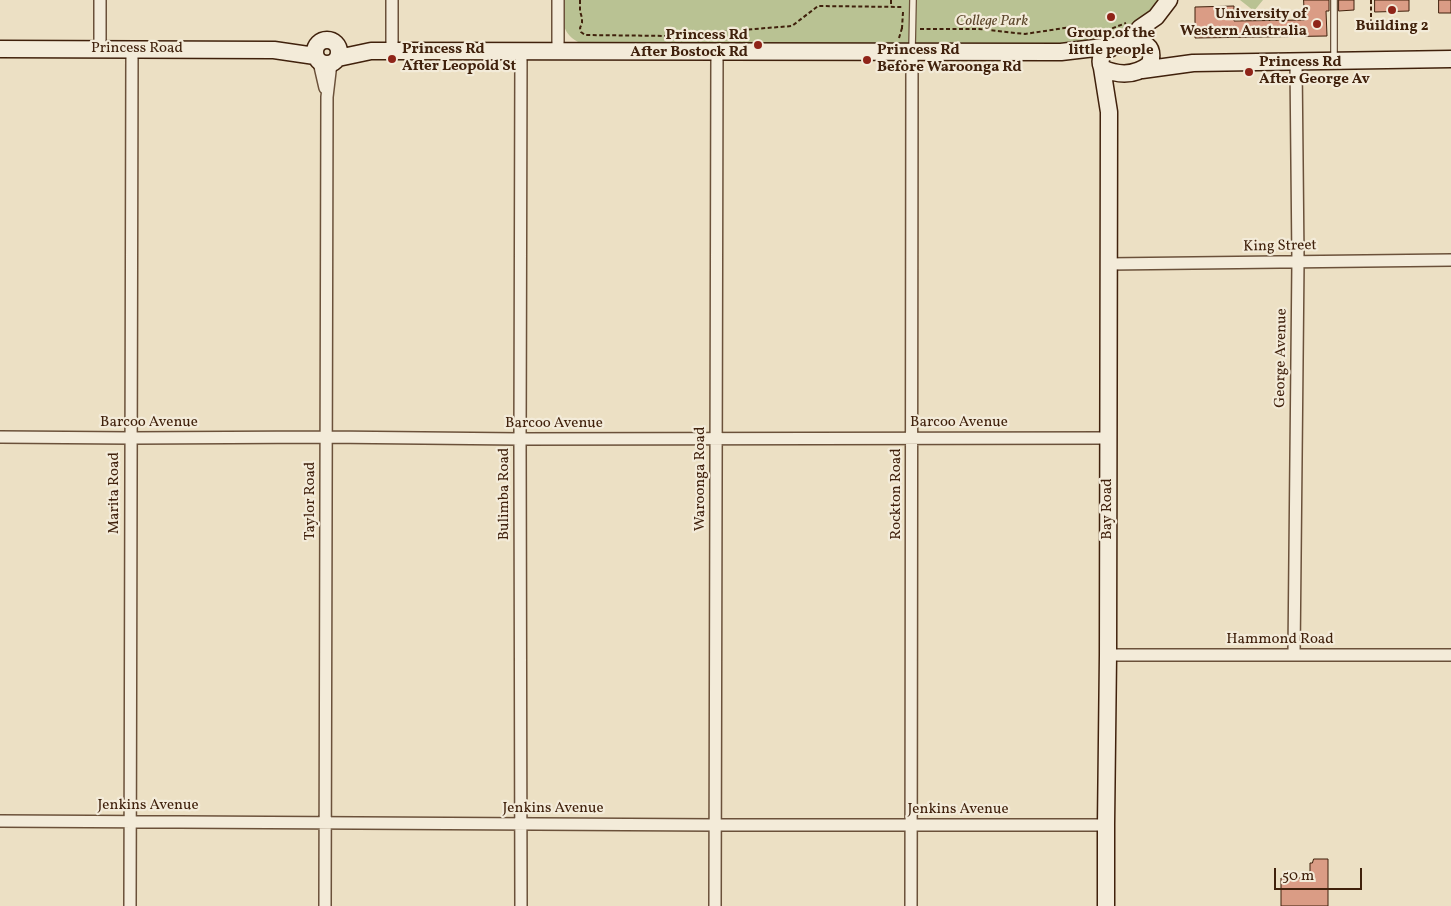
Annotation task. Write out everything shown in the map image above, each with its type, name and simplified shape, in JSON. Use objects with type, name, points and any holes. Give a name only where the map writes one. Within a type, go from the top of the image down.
[{"type":"street","points":[[100,0],[100,49]]},
{"type":"street","points":[[392,0],[392,51]]},
{"type":"street","points":[[558,0],[558,52]]},
{"type":"street","points":[[1147,58],[1150,33],[1156,17],[1169,0]]},
{"type":"street","points":[[1129,42],[1140,28],[1156,17]]},
{"type":"street","points":[[1129,42],[1141,42],[1147,58]]},
{"type":"street","name":"Princess Road","points":[[0,49],[274,50],[327,55],[392,51],[1062,52],[1129,42]]},
{"type":"street","points":[[1101,66],[1103,54],[1112,46]]},
{"type":"street","name":"Marita Road","points":[[130,906],[132,50]]},
{"type":"street","name":"Waroonga Road","points":[[715,906],[717,51]]},
{"type":"street","name":"Bulimba Road","points":[[521,52],[521,906]]},
{"type":"street","name":"Rockton Road","points":[[911,906],[912,52]]},
{"type":"street","name":"Princess Road","points":[[1062,52],[1112,72],[1122,74]]},
{"type":"street","name":"Taylor Road","points":[[325,906],[327,55]]},
{"type":"street","points":[[1122,74],[1147,58],[1193,64],[1451,59]]},
{"type":"street","name":"George Avenue","points":[[1294,655],[1298,262],[1296,62]]},
{"type":"street","name":"Bay Road","points":[[1101,66],[1109,112],[1106,906]]},
{"type":"street","name":"Bay Road","points":[[1109,112],[1122,74]]},
{"type":"street","name":"King Street","points":[[1108,264],[1451,260]]},
{"type":"street","name":"Barcoo Avenue","points":[[0,436],[520,439],[1108,438]]},
{"type":"street","name":"Hammond Road","points":[[1108,655],[1451,655]]},
{"type":"street","name":"Jenkins Avenue","points":[[0,821],[1106,826]]},
{"type":"lane","points":[[912,52],[913,0]]},
{"type":"lane","points":[[1334,0],[1334,61]]},
{"type":"path","points":[[580,0],[582,23],[580,28],[581,32],[585,35],[671,36],[677,34],[788,27],[818,6],[903,6],[902,28],[897,44]]},
{"type":"path","points":[[891,0],[891,6]]},
{"type":"path","points":[[1371,0],[1371,24]]},
{"type":"path","points":[[902,28],[937,30],[980,29],[1025,34],[1071,28],[1080,29],[1092,35],[1130,21]]},
{"type":"green space","name":"College Park","points":[[563,0],[1158,0],[1124,38],[1055,45],[582,44],[566,31],[563,21]]},
{"type":"green space","points":[[1240,0],[1263,0],[1254,11]]},
{"type":"building","points":[[1304,0],[1329,0],[1329,11],[1326,11],[1327,36],[1195,38],[1195,7],[1234,6],[1234,21],[1304,20]]},
{"type":"building","points":[[1339,0],[1354,0],[1354,10],[1339,11]]},
{"type":"building","points":[[1375,0],[1409,0],[1409,11],[1375,12]]},
{"type":"building","points":[[1439,0],[1451,0],[1451,13],[1439,13]]},
{"type":"building","points":[[1314,859],[1328,859],[1328,906],[1281,906],[1281,878],[1310,878],[1310,863]]},
{"type":"place","name":"Building 2","points":[[1392,10]]},
{"type":"place","name":"Group of the little people","points":[[1111,17]]},
{"type":"place","name":"University of Western Australia","points":[[1317,24]]},
{"type":"place","name":"Princess Rd After Bostock Rd","points":[[758,45]]},
{"type":"place","name":"Princess Rd After Leopold St","points":[[392,59]]},
{"type":"place","name":"Princess Rd Before Waroonga Rd","points":[[867,60]]},
{"type":"place","name":"Princess Rd After George Av","points":[[1249,72]]}]
